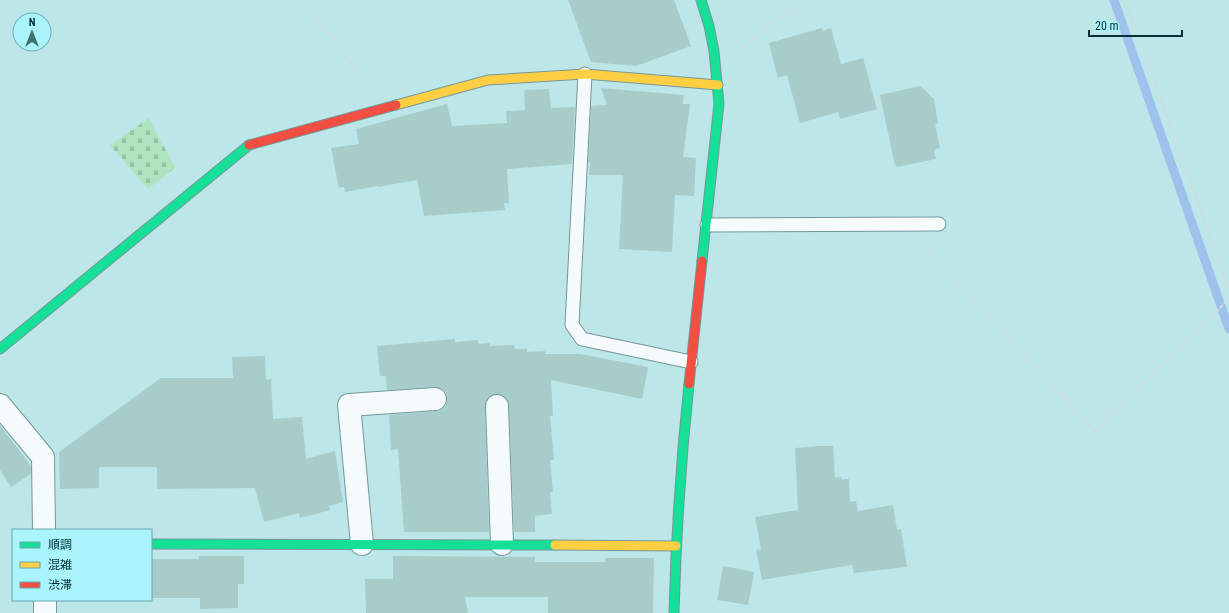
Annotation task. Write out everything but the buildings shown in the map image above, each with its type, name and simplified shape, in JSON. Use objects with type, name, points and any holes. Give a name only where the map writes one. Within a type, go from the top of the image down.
[{"type":"street","points":[[674,613],[676,546],[682,454],[719,104],[717,65],[713,40],[701,0]]},
{"type":"street","points":[[0,349],[248,145],[488,80],[585,74],[718,85]]},
{"type":"street","points":[[362,544],[349,405],[435,399]]},
{"type":"street","points":[[0,405],[43,457],[44,529]]},
{"type":"street","points":[[497,406],[502,544]]},
{"type":"street","points":[[152,544],[502,544],[676,546]]},
{"type":"street","points":[[45,601],[45,613]]},
{"type":"lane","points":[[585,74],[572,326],[582,339],[691,362]]},
{"type":"lane","points":[[706,225],[939,224]]},
{"type":"path","points":[[301,0],[387,107]]},
{"type":"path","points":[[717,65],[805,0]]},
{"type":"path","points":[[1125,0],[1229,288]]},
{"type":"path","points":[[904,224],[1094,431],[1229,299]]},
{"type":"green space","points":[[149,118],[175,168],[148,189],[110,145]]},
{"type":"waterway","points":[[1114,0],[1229,329]]},
{"type":"traffic: fast","points":[[701,0],[709,26],[714,51],[719,104],[702,261]]},
{"type":"traffic: fast","points":[[0,349],[249,145]]},
{"type":"traffic: fast","points":[[674,613],[679,498],[689,384]]},
{"type":"traffic: fast","points":[[152,544],[555,545]]},
{"type":"traffic: slow","points":[[396,105],[488,80],[585,74],[718,85]]},
{"type":"traffic: slow","points":[[555,545],[676,546]]},
{"type":"traffic: jam","points":[[249,145],[396,105]]},
{"type":"traffic: jam","points":[[689,384],[702,261]]}]
